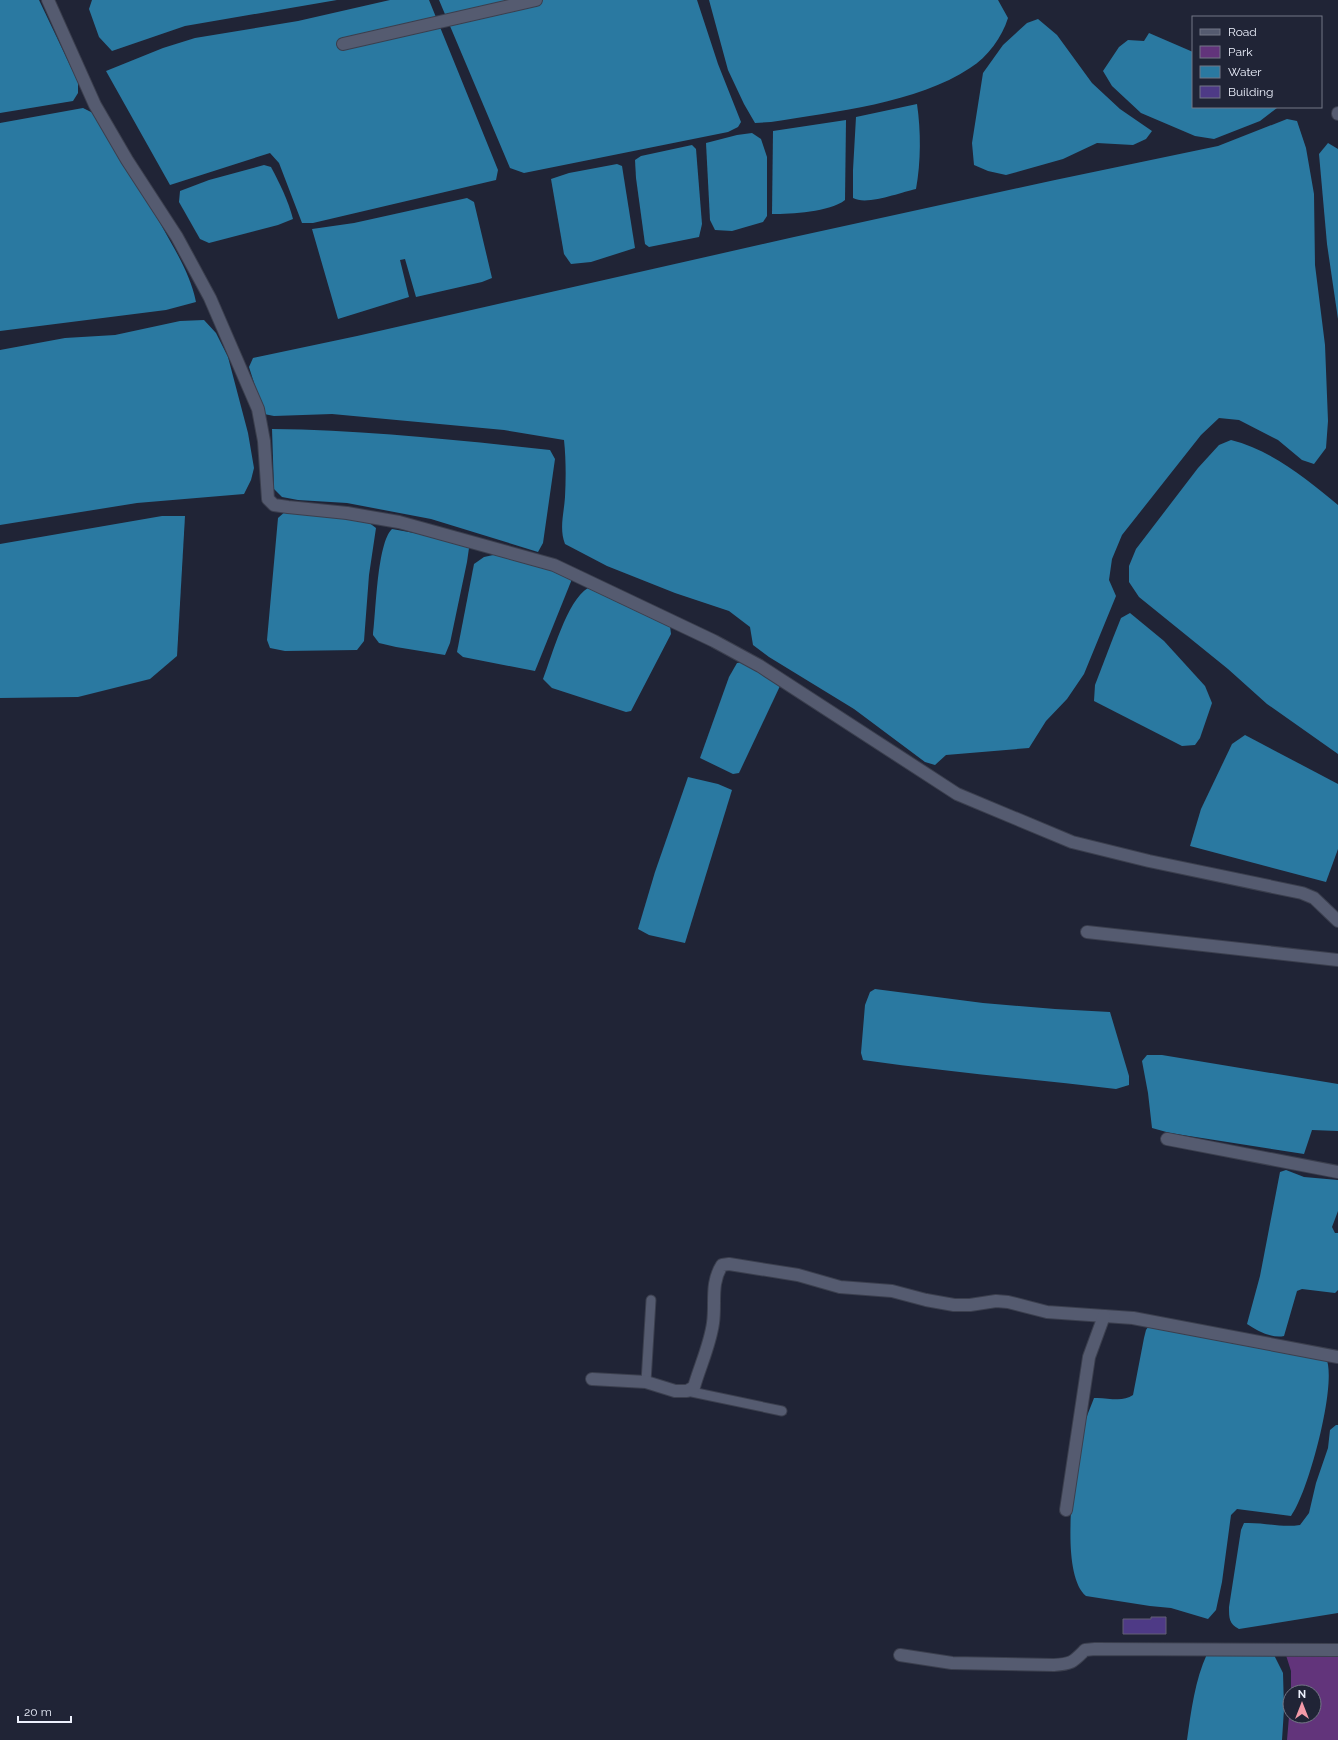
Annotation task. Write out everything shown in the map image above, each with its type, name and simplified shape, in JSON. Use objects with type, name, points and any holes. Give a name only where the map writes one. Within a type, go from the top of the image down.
[{"type":"street","points":[[48,0],[95,105],[127,160],[177,237],[210,298],[258,409],[264,441],[268,499],[274,504],[288,507],[347,513],[399,522],[554,565],[714,641],[760,666],[957,794],[1072,842],[1170,865],[1302,893],[1314,898],[1338,921]]},
{"type":"street","points":[[343,44],[536,0]]},
{"type":"street","points":[[1087,932],[1338,960]]},
{"type":"street","points":[[1167,1139],[1338,1172]]},
{"type":"street","points":[[592,1379],[646,1382],[675,1391],[686,1392],[694,1387],[710,1339],[713,1322],[714,1285],[717,1272],[722,1265],[729,1264],[798,1275],[840,1287],[892,1291],[926,1300],[954,1304],[996,1301],[1008,1302],[1047,1312],[1133,1318],[1338,1357]]},
{"type":"street","points":[[1066,1510],[1089,1357],[1104,1316]]},
{"type":"street","points":[[900,1655],[952,1663],[1054,1665],[1067,1664],[1075,1661],[1085,1650],[1095,1649],[1338,1650]]},
{"type":"lane","points":[[646,1382],[651,1300]]},
{"type":"lane","points":[[686,1392],[782,1411]]},
{"type":"green space","points":[[1338,1647],[1338,1740],[1287,1740],[1288,1724],[1322,1724],[1322,1684],[1291,1684],[1291,1671],[1284,1649]]},
{"type":"water","points":[[0,0],[39,0],[78,82],[78,93],[73,101],[0,113]]},
{"type":"water","points":[[92,0],[337,0],[185,26],[112,51],[99,37],[89,9]]},
{"type":"water","points":[[390,0],[429,0],[498,170],[496,180],[313,223],[302,223],[279,163],[270,153],[170,185],[106,71],[163,48],[195,38],[298,21]]},
{"type":"water","points":[[439,0],[697,0],[718,64],[741,122],[738,127],[728,132],[524,173],[510,168]]},
{"type":"water","points":[[709,0],[998,0],[1008,18],[994,46],[983,58],[970,68],[949,80],[926,90],[901,98],[848,110],[771,122],[755,123],[728,70]]},
{"type":"water","points":[[1038,19],[1057,35],[1092,83],[1120,109],[1152,131],[1146,139],[1133,145],[1097,143],[1063,159],[1006,175],[988,171],[974,165],[972,143],[983,73],[1003,45],[1027,23]]},
{"type":"water","points":[[1149,33],[1192,52],[1192,108],[1277,108],[1260,121],[1214,139],[1195,136],[1141,113],[1112,86],[1103,71],[1119,47],[1128,40],[1144,41]]},
{"type":"water","points":[[917,104],[920,146],[916,189],[884,198],[859,200],[853,198],[856,117]]},
{"type":"water","points":[[83,108],[93,113],[159,221],[190,280],[196,302],[166,310],[0,331],[0,123]]},
{"type":"water","points":[[1287,119],[1297,121],[1306,148],[1314,194],[1315,265],[1325,345],[1328,421],[1326,448],[1314,464],[1302,460],[1278,440],[1239,420],[1219,418],[1201,435],[1122,535],[1112,559],[1109,580],[1116,596],[1084,674],[1067,699],[1046,721],[1029,748],[946,755],[935,765],[925,762],[854,709],[769,657],[753,645],[750,627],[729,611],[675,593],[607,566],[565,544],[562,533],[566,483],[564,440],[504,430],[332,414],[274,416],[264,414],[249,367],[253,358],[357,336],[794,237],[1218,146]]},
{"type":"water","points":[[846,120],[845,200],[820,210],[799,213],[772,214],[773,131]]},
{"type":"water","points":[[752,133],[761,139],[767,157],[767,216],[763,222],[732,231],[715,230],[710,220],[706,143],[737,135]]},
{"type":"water","points":[[1328,143],[1338,149],[1338,319],[1327,244],[1319,154]]},
{"type":"water","points":[[692,145],[696,149],[702,224],[699,237],[649,247],[645,244],[635,160],[641,156]]},
{"type":"water","points":[[617,164],[622,166],[635,248],[591,262],[571,264],[564,254],[551,179],[569,173]]},
{"type":"water","points":[[264,165],[271,167],[284,192],[293,219],[278,225],[209,243],[200,239],[179,202],[180,191],[209,180]]},
{"type":"water","points":[[467,198],[474,202],[492,278],[482,282],[416,297],[405,259],[400,260],[409,297],[338,319],[312,229],[354,223]]},
{"type":"water","points":[[204,320],[216,333],[228,357],[248,433],[254,468],[251,480],[244,494],[137,503],[0,525],[0,350],[65,338],[115,335],[180,321]]},
{"type":"water","points":[[272,429],[376,433],[550,450],[555,459],[543,543],[538,552],[431,519],[347,503],[298,500],[282,497],[274,489]]},
{"type":"water","points":[[1231,440],[1260,451],[1288,466],[1338,505],[1338,754],[1267,704],[1228,669],[1139,597],[1129,582],[1129,566],[1136,549],[1198,468],[1219,445]]},
{"type":"water","points":[[287,510],[368,522],[376,528],[369,575],[364,641],[357,650],[285,651],[270,648],[267,640],[278,518]]},
{"type":"water","points":[[162,516],[185,516],[177,656],[150,679],[78,697],[0,698],[0,544]]},
{"type":"water","points":[[392,529],[442,538],[469,548],[450,643],[445,655],[379,643],[373,635],[380,563],[383,548]]},
{"type":"water","points":[[498,554],[545,567],[572,579],[535,671],[463,657],[457,652],[474,564],[484,557]]},
{"type":"water","points":[[588,588],[670,626],[671,634],[631,711],[626,712],[552,688],[543,679],[567,616],[580,594]]},
{"type":"water","points":[[1130,613],[1164,641],[1205,686],[1212,703],[1200,738],[1195,745],[1182,746],[1094,701],[1095,685],[1121,618]]},
{"type":"water","points":[[745,662],[780,686],[739,773],[733,774],[700,758],[729,677],[737,663]]},
{"type":"water","points":[[1245,735],[1338,784],[1338,849],[1326,882],[1190,846],[1201,809],[1232,744]]},
{"type":"water","points":[[688,777],[718,784],[732,790],[685,943],[649,935],[638,929],[655,872]]},
{"type":"water","points":[[875,989],[983,1003],[1110,1012],[1129,1076],[1129,1085],[1116,1089],[863,1060],[861,1053],[865,1005],[870,992]]},
{"type":"water","points":[[1147,1055],[1162,1055],[1338,1084],[1338,1131],[1312,1130],[1304,1154],[1170,1133],[1152,1128],[1148,1093],[1142,1061]]},
{"type":"water","points":[[1286,1170],[1304,1177],[1338,1180],[1338,1211],[1332,1227],[1335,1233],[1338,1233],[1338,1290],[1335,1293],[1302,1289],[1297,1291],[1284,1336],[1279,1337],[1264,1333],[1247,1324],[1260,1276],[1280,1172]]},
{"type":"water","points":[[1150,1324],[1326,1358],[1329,1371],[1325,1413],[1313,1463],[1298,1504],[1291,1516],[1237,1509],[1231,1515],[1222,1582],[1216,1610],[1208,1619],[1171,1608],[1086,1596],[1078,1584],[1073,1566],[1071,1545],[1072,1497],[1077,1454],[1086,1418],[1094,1398],[1124,1399],[1133,1395],[1144,1338],[1146,1330]]},
{"type":"water","points":[[1338,1425],[1338,1613],[1239,1629],[1231,1623],[1229,1607],[1241,1530],[1244,1523],[1286,1526],[1300,1525],[1309,1513],[1316,1483],[1328,1448],[1330,1430]]},
{"type":"water","points":[[1207,1654],[1274,1655],[1283,1673],[1282,1740],[1187,1740],[1196,1685]]},
{"type":"building","points":[[1151,1617],[1166,1617],[1166,1634],[1123,1634],[1123,1619],[1151,1619]]}]
